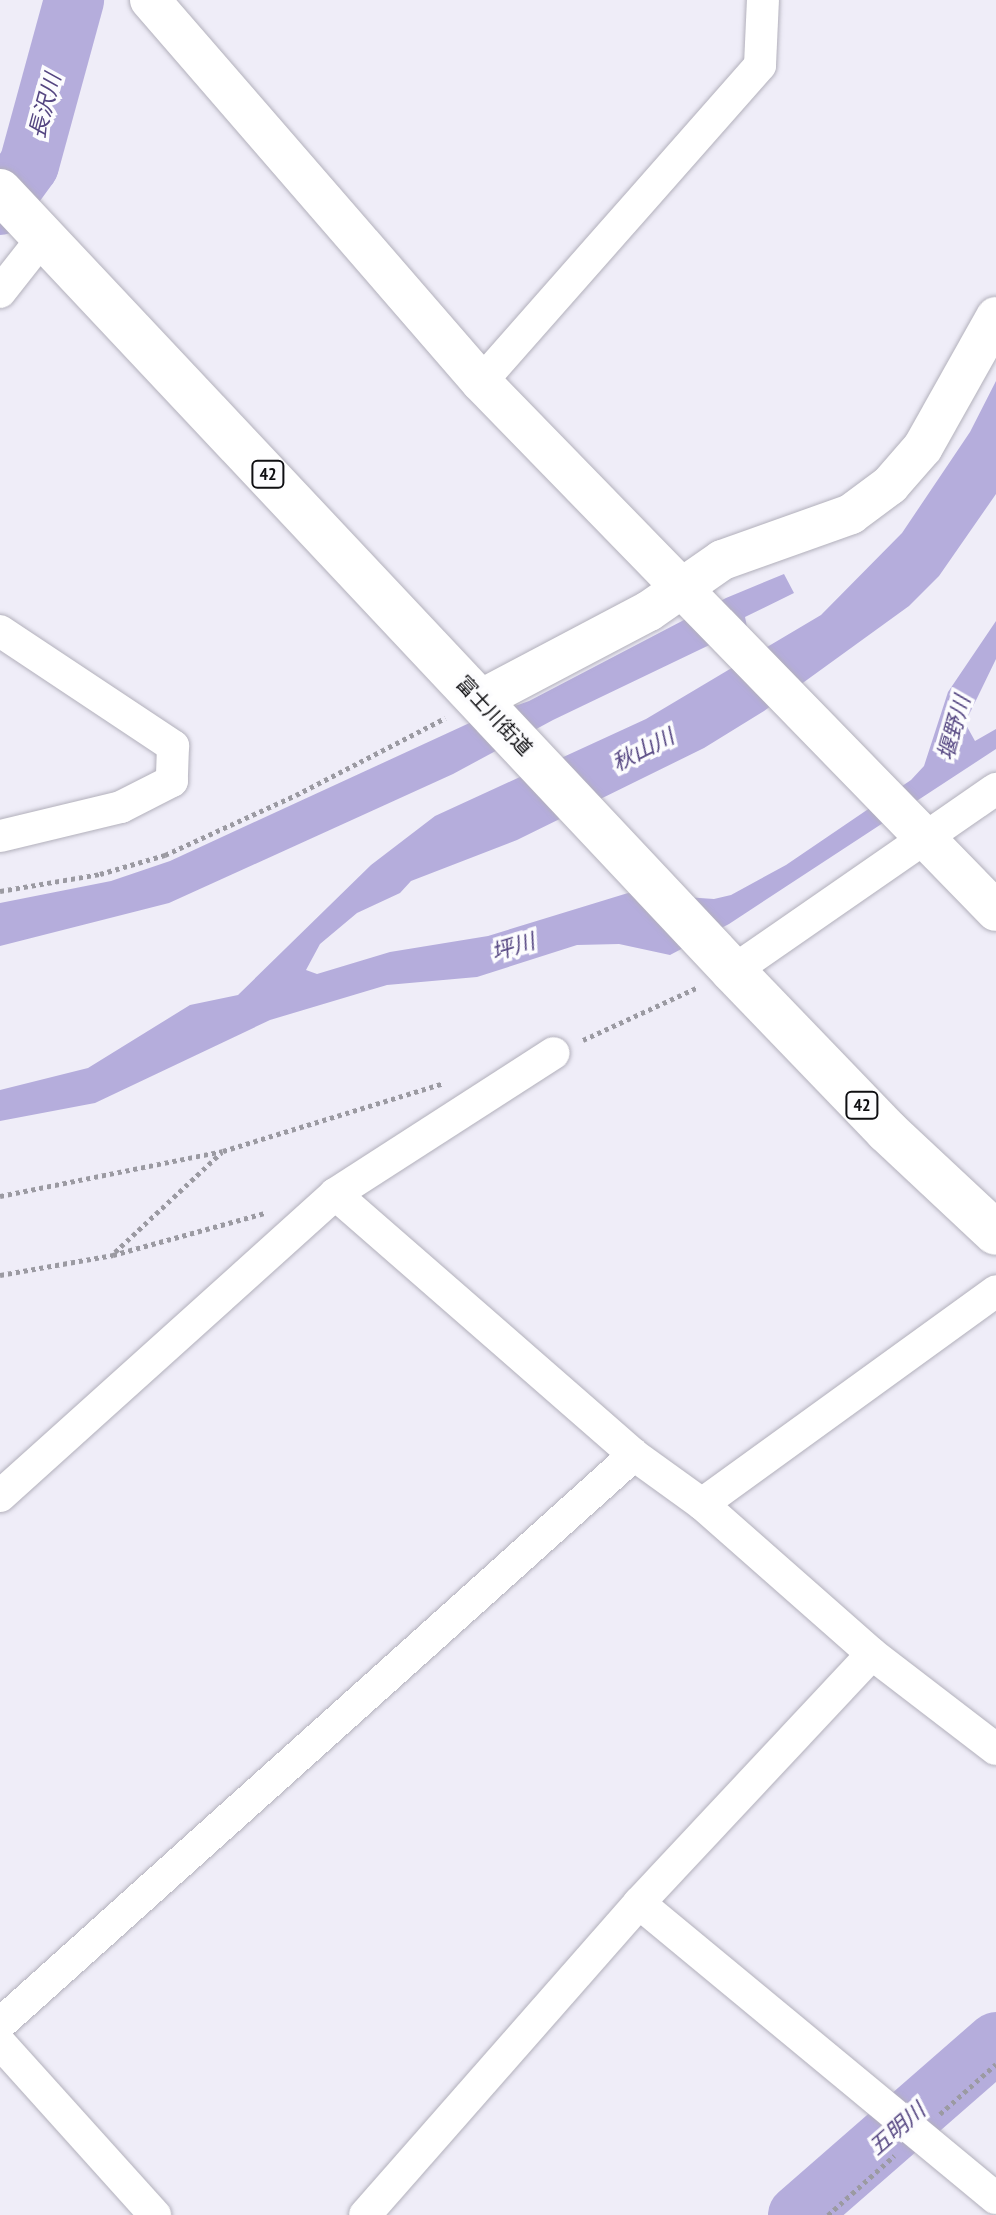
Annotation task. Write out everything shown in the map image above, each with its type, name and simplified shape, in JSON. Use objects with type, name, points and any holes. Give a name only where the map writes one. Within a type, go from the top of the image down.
[{"type":"main road","name":"富士川街道","points":[[0,191],[733,971],[887,1131],[996,1233]]},
{"type":"street","points":[[150,0],[481,382],[996,911]]},
{"type":"street","points":[[481,382],[760,65],[763,0]]},
{"type":"street","points":[[0,292],[43,235]]},
{"type":"street","points":[[485,708],[624,625],[691,598],[722,560],[851,514],[890,485],[923,447],[996,317]]},
{"type":"street","points":[[0,631],[173,746],[172,781],[134,801],[0,836]]},
{"type":"street","points":[[733,971],[996,789]]},
{"type":"street","points":[[0,1496],[335,1194],[554,1053]]},
{"type":"street","points":[[335,1194],[634,1455],[702,1504],[872,1654],[996,1749]]},
{"type":"street","points":[[702,1504],[996,1291]]},
{"type":"street","points":[[0,2024],[634,1455]]},
{"type":"street","points":[[365,2215],[639,1903],[872,1654]]},
{"type":"street","points":[[639,1903],[885,2103],[996,2198]]},
{"type":"street","points":[[0,2043],[155,2215]]},
{"type":"path","points":[[0,891],[100,874],[165,855],[485,708]]},
{"type":"path","points":[[0,1196],[223,1151],[113,1255]]},
{"type":"path","points":[[0,1275],[113,1255],[276,1210]]},
{"type":"water","points":[[996,381],[996,494],[939,576],[909,606],[764,711],[704,748],[517,840],[411,881],[400,893],[357,913],[320,944],[306,970],[317,974],[390,952],[488,936],[628,893],[714,899],[731,895],[786,865],[911,780],[924,766],[948,692],[996,621],[996,659],[965,723],[975,741],[996,729],[996,749],[729,924],[670,955],[619,944],[577,945],[477,977],[387,985],[270,1020],[95,1103],[0,1121],[0,1090],[88,1068],[190,1005],[238,995],[371,865],[435,816],[646,719],[821,615],[902,533],[970,432]]},
{"type":"water","points":[[784,574],[794,593],[745,617],[747,627],[553,720],[453,774],[169,903],[0,946],[0,903],[111,881],[170,861],[476,720],[529,701],[726,598]]},
{"type":"waterway","name":"長沢川","points":[[0,205],[29,165],[74,0]]},
{"type":"waterway","name":"五明川","points":[[798,2215],[996,2042]]},
{"type":"water label","name":"堰野川","points":[[954,728]]},
{"type":"water label","name":"秋山川","points":[[643,750]]},
{"type":"water label","name":"坪川","points":[[513,947]]}]
